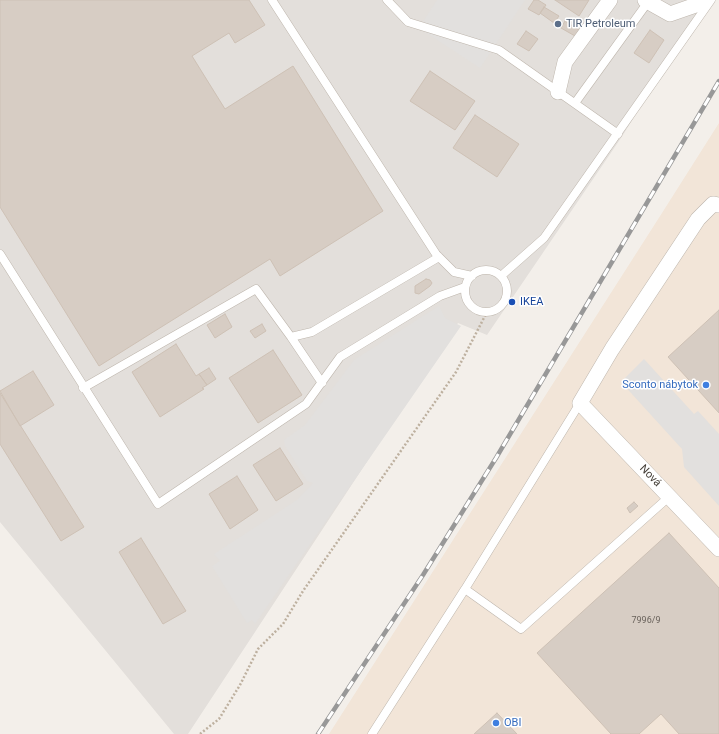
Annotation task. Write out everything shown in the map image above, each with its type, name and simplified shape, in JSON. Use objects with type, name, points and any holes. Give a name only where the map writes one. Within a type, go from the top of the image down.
[{"type":"street","points":[[558,92],[565,62],[610,0]]},
{"type":"street","points":[[647,1],[670,14],[696,5],[703,0]]},
{"type":"street","points":[[580,403],[612,349],[698,219],[714,204],[719,205]]},
{"type":"street","name":"Nová","points":[[580,403],[719,549]]},
{"type":"lane","points":[[272,0],[439,256],[454,272],[472,276]]},
{"type":"lane","points":[[387,0],[408,22],[499,50],[618,134]]},
{"type":"lane","points":[[501,276],[544,238],[711,0]]},
{"type":"lane","points":[[575,103],[647,1]]},
{"type":"lane","points":[[0,254],[83,388],[158,504],[306,404],[340,357],[440,296],[465,287]]},
{"type":"lane","points":[[291,337],[312,332],[439,256]]},
{"type":"lane","points":[[483,270],[496,272],[501,276],[507,288],[507,295],[500,307],[487,312],[474,309],[465,293],[465,287],[472,276],[483,270]]},
{"type":"lane","points":[[83,388],[256,289],[322,383]]},
{"type":"lane","points":[[372,734],[465,589],[580,403]]},
{"type":"lane","points":[[465,589],[521,629],[670,496]]},
{"type":"path","points":[[200,734],[219,719],[240,685],[258,649],[283,624],[303,591],[456,372],[487,312]]},
{"type":"shaded area","points":[[0,0],[708,0],[621,138],[487,335],[458,323],[188,734],[174,734],[0,522]]},
{"type":"shaded area","points":[[437,0],[525,0],[480,68],[419,28]]},
{"type":"shaded area","points":[[719,123],[719,734],[329,734],[662,213]]},
{"type":"shaded area","points":[[439,306],[445,318],[461,326],[255,624],[252,620],[247,623],[212,566],[220,561],[214,554],[297,500],[313,483],[307,481],[285,446],[284,440],[305,425],[354,360]]},
{"type":"shaded area","points":[[644,359],[694,414],[698,411],[719,434],[719,506],[684,467],[682,449],[621,382]]},
{"type":"building","points":[[0,0],[249,0],[265,25],[235,43],[229,33],[192,56],[225,109],[293,66],[383,211],[280,276],[270,259],[99,366],[0,207]]},
{"type":"building","points":[[534,0],[538,0],[546,5],[539,15],[528,9]]},
{"type":"building","points":[[555,0],[589,0],[579,16]]},
{"type":"building","points":[[544,7],[559,16],[554,23],[540,13]]},
{"type":"building","points":[[565,21],[579,30],[575,36],[561,28]]},
{"type":"building","points":[[650,30],[664,40],[649,63],[634,53]]},
{"type":"building","points":[[526,31],[538,39],[529,51],[517,44]]},
{"type":"building","points":[[430,71],[475,101],[455,130],[410,101]]},
{"type":"building","points":[[475,115],[519,144],[497,177],[453,148]]},
{"type":"building","points":[[426,279],[430,280],[432,283],[430,286],[419,294],[415,293],[415,286]]},
{"type":"building","name":"Sconto nábytok","points":[[719,310],[719,413],[668,357]]},
{"type":"building","points":[[225,314],[232,327],[215,338],[207,325]]},
{"type":"building","points":[[262,324],[266,331],[255,338],[250,331]]},
{"type":"building","points":[[176,344],[196,376],[199,374],[207,385],[202,388],[204,389],[160,417],[132,372]]},
{"type":"building","points":[[273,350],[302,395],[258,423],[229,378]]},
{"type":"building","points":[[209,368],[216,379],[207,385],[199,374]]},
{"type":"building","points":[[33,371],[54,405],[20,426],[0,391]]},
{"type":"building","points":[[0,393],[84,527],[61,541],[0,444]]},
{"type":"building","points":[[280,448],[303,484],[276,501],[253,465]]},
{"type":"building","points":[[237,476],[258,510],[230,529],[209,494]]},
{"type":"building","points":[[634,502],[638,506],[630,513],[627,508]]},
{"type":"building","points":[[669,533],[719,588],[719,734],[679,734],[661,714],[639,734],[611,734],[537,653]]},
{"type":"building","points":[[141,538],[186,611],[163,624],[119,552]]},
{"type":"building","name":"OBI","points":[[497,713],[517,734],[474,734]]},
{"type":"railway","points":[[318,734],[423,575],[496,458],[719,81]]},
{"type":"place","name":"TIR Petroleum","points":[[558,24]]},
{"type":"place","name":"IKEA","points":[[512,302]]},
{"type":"place","name":"Sconto nábytok","points":[[706,385]]},
{"type":"place","name":"OBI","points":[[496,723]]}]
